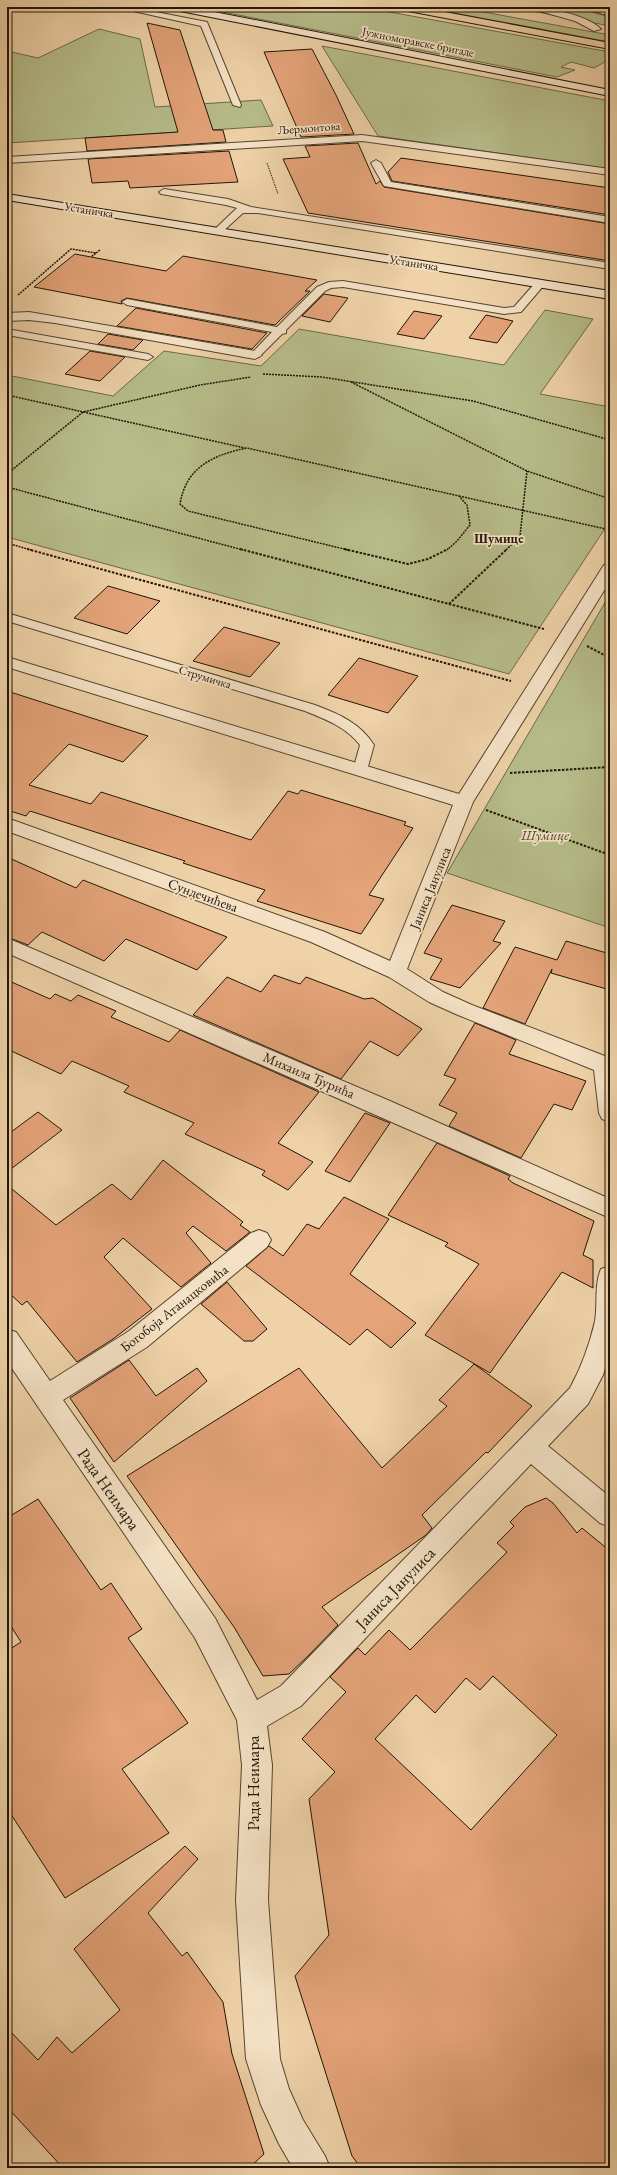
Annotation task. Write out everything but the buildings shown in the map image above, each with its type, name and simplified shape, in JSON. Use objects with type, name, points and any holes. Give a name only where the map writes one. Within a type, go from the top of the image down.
[{"type":"highway","points":[[403,7],[610,46]]},
{"type":"highway","points":[[521,15],[610,32]]},
{"type":"street","name":"Јужноморавске бригаде","points":[[175,7],[610,93]]},
{"type":"street","points":[[586,7],[610,13]]},
{"type":"street","name":"Љермонтова","points":[[7,160],[362,138],[610,172]]},
{"type":"street","name":"Устаничка","points":[[7,197],[610,295]]},
{"type":"street","points":[[7,317],[29,316],[55,319],[255,355]]},
{"type":"street","name":"Јаниса Јанулиса","points":[[396,972],[464,802],[566,635],[610,568]]},
{"type":"street","points":[[7,662],[464,802]]},
{"type":"street","name":"Сундечићева","points":[[7,824],[270,918],[360,955],[396,972]]},
{"type":"street","name":"Михаила Ђурића","points":[[7,945],[375,1104],[610,1209]]},
{"type":"street","points":[[396,972],[436,997],[465,1010],[608,1066],[610,1113]]},
{"type":"street","name":"Богобоја Атанацковића","points":[[46,1397],[138,1339],[259,1240]]},
{"type":"street","name":"Јаниса Јанулиса","points":[[251,1718],[278,1705],[291,1696],[531,1448],[579,1396],[590,1375],[607,1321],[610,1276]]},
{"type":"street","name":"Рада Неимара","points":[[7,1340],[205,1628],[251,1718],[257,1764],[252,1900],[263,2059],[273,2093],[291,2132],[313,2168]]},
{"type":"street","points":[[531,1448],[610,1514]]},
{"type":"lane","points":[[119,7],[204,24],[221,16]]},
{"type":"lane","points":[[529,7],[578,19],[597,29]]},
{"type":"lane","points":[[204,24],[237,105]]},
{"type":"lane","points":[[376,163],[382,178],[387,184],[395,186],[610,220]]},
{"type":"lane","name":"Устаничка","points":[[164,192],[228,202],[248,209],[610,266]]},
{"type":"lane","points":[[218,231],[241,210],[248,209]]},
{"type":"lane","points":[[255,355],[282,331],[321,289],[329,285],[343,284],[504,311],[517,310],[540,284]]},
{"type":"lane","points":[[127,302],[282,331]]},
{"type":"lane","points":[[7,332],[148,357]]},
{"type":"lane","name":"Струмичка","points":[[7,617],[310,708],[340,720],[360,733],[368,745],[360,770]]},
{"type":"path","points":[[260,144],[280,197]]},
{"type":"path","points":[[29,316],[17,295],[72,249],[96,253]]},
{"type":"path","points":[[91,257],[100,250]]},
{"type":"path","points":[[259,375],[271,373],[322,377],[473,401],[610,440]]},
{"type":"path","points":[[7,474],[83,412],[200,385],[252,376]]},
{"type":"path","points":[[348,381],[527,471],[610,499]]},
{"type":"path","points":[[7,395],[610,530]]},
{"type":"path","points":[[247,448],[230,451],[202,464],[184,483],[180,493],[180,504],[188,511],[408,564],[425,560],[442,553],[454,546],[462,536],[470,525],[470,516],[467,505],[459,496]]},
{"type":"path","points":[[449,604],[520,536],[527,471]]},
{"type":"path","points":[[7,487],[566,635]]},
{"type":"path","points":[[7,543],[534,688]]},
{"type":"path","points":[[508,773],[610,767]]},
{"type":"path","points":[[464,802],[610,855]]},
{"type":"green space","points":[[197,7],[362,7],[610,52],[610,59],[594,68],[571,62],[561,67],[575,70],[557,77]]},
{"type":"green space","points":[[422,7],[456,7],[610,35],[610,42]]},
{"type":"green space","points":[[512,7],[535,11],[533,7],[573,7],[610,17],[610,26]]},
{"type":"green space","points":[[99,29],[140,39],[155,107],[261,100],[273,126],[7,143],[7,51],[38,58]]},
{"type":"green space","points":[[322,46],[610,101],[610,169],[378,136]]},
{"type":"green space","points":[[545,310],[593,319],[540,394],[610,407],[610,521],[509,674],[7,537],[7,375],[113,396],[164,351],[261,366],[299,329],[504,365]]},
{"type":"green space","name":"Шумице","points":[[610,594],[610,928],[447,873]]},
{"type":"district","name":"Шумице","points":[[499,538]]}]
